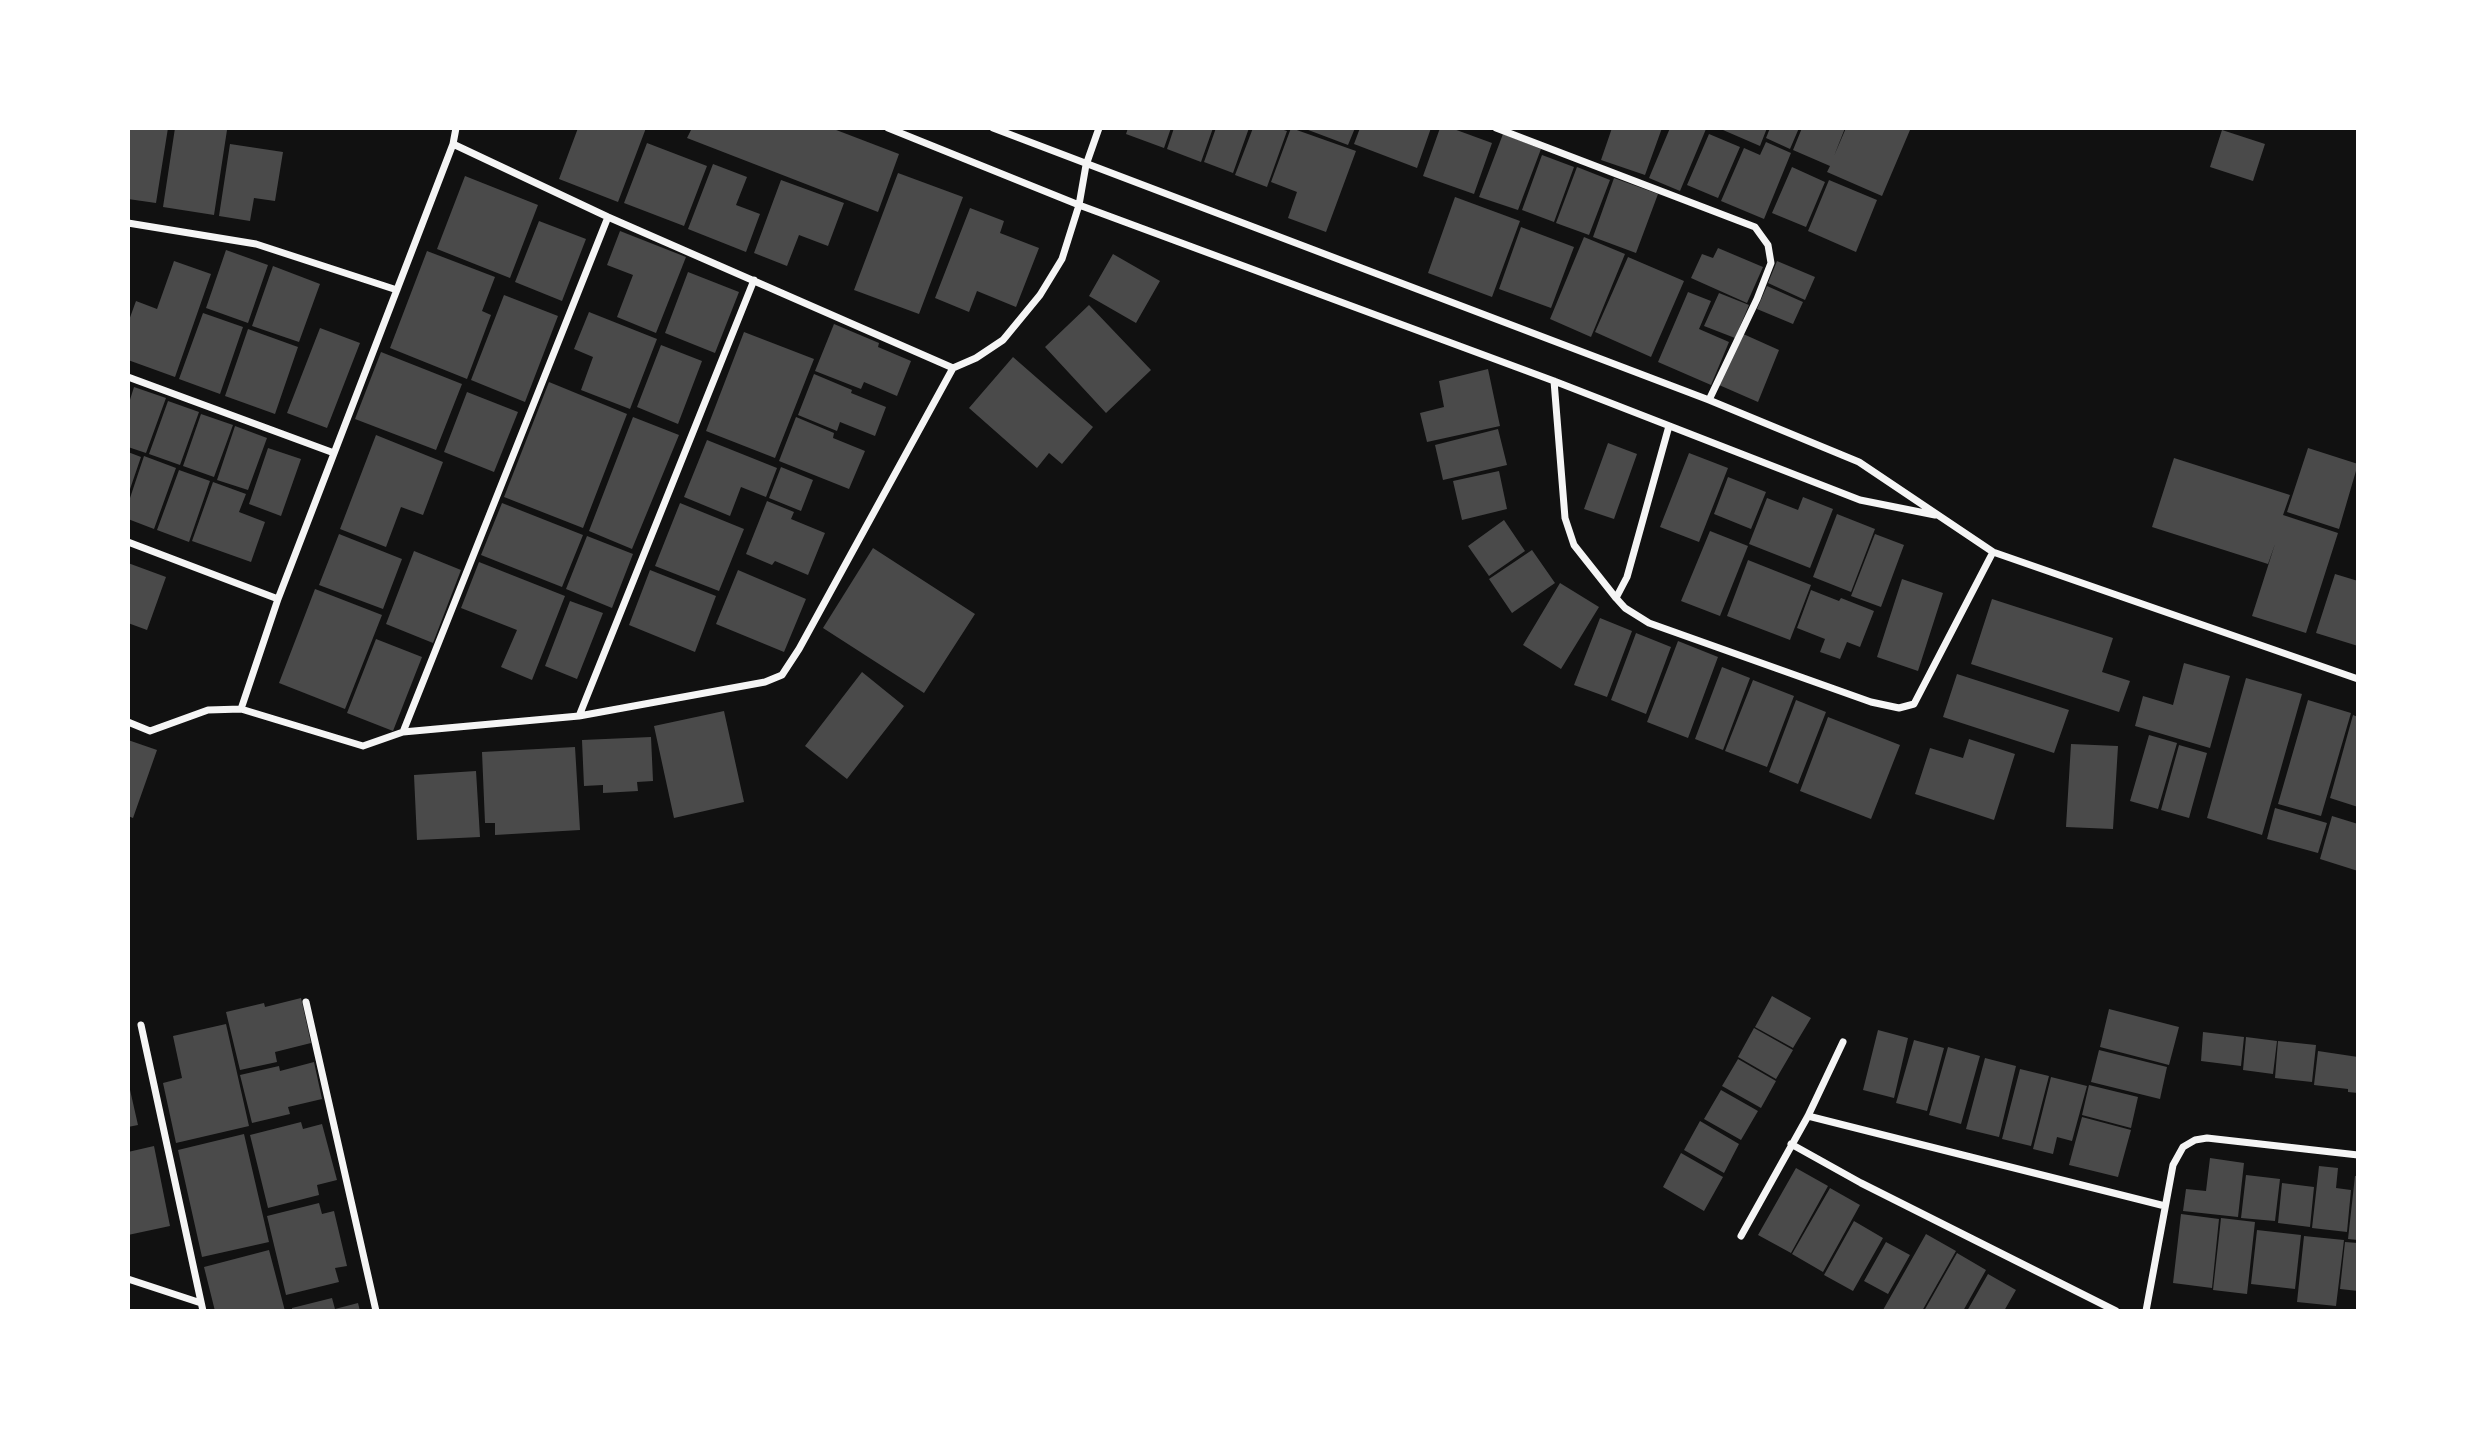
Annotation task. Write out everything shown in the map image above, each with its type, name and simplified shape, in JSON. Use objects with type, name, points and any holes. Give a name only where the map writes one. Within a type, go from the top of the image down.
[{"type":"street","points":[[241,709],[278,599],[453,144],[456,128]]},
{"type":"street","points":[[888,128],[1079,205],[1554,381],[1860,500],[1939,516]]},
{"type":"street","points":[[993,128],[1709,400],[1859,461],[1993,552],[2358,678]]},
{"type":"street","points":[[128,722],[150,731],[208,710],[241,709],[363,746],[403,732],[579,716],[765,682],[782,675],[799,649],[953,368],[976,358],[1003,341],[1040,295],[1062,260],[1079,205],[1086,165],[1099,128]]},
{"type":"street","points":[[1496,128],[1755,227],[1768,245],[1771,263],[1709,400]]},
{"type":"street","points":[[453,144],[608,217],[953,368]]},
{"type":"street","points":[[403,732],[608,217]]},
{"type":"street","points":[[128,223],[256,244],[397,290]]},
{"type":"street","points":[[579,716],[754,280]]},
{"type":"street","points":[[128,377],[334,453]]},
{"type":"street","points":[[1554,381],[1564,518],[1574,545],[1625,608],[1649,623],[1871,702],[1899,708],[1914,704],[1993,552]]},
{"type":"street","points":[[1616,598],[1627,577],[1669,426]]},
{"type":"street","points":[[128,542],[278,599]]},
{"type":"street","points":[[306,1002],[376,1311]]},
{"type":"street","points":[[141,1025],[202,1307]]},
{"type":"street","points":[[1741,1236],[1808,1115],[1843,1042]]},
{"type":"street","points":[[1808,1115],[2165,1206]]},
{"type":"street","points":[[2146,1311],[2173,1165],[2183,1147],[2195,1140],[2207,1138],[2358,1154]]},
{"type":"street","points":[[1791,1144],[1861,1183],[2116,1311]]},
{"type":"street","points":[[128,1279],[202,1307]]},
{"type":"building","points":[[128,128],[168,128],[156,203],[128,199]]},
{"type":"building","points":[[175,128],[227,130],[214,215],[163,207]]},
{"type":"building","points":[[578,128],[646,128],[618,202],[559,179]]},
{"type":"building","points":[[692,128],[831,128],[899,154],[878,212],[687,138]]},
{"type":"building","points":[[1128,128],[1171,128],[1164,148],[1126,134]]},
{"type":"building","points":[[1174,128],[1213,128],[1201,162],[1167,149]]},
{"type":"building","points":[[1216,128],[1249,128],[1233,173],[1204,162]]},
{"type":"building","points":[[1253,128],[1277,128],[1287,131],[1267,187],[1235,175]]},
{"type":"building","points":[[1291,128],[1356,151],[1326,232],[1288,218],[1297,192],[1271,182]]},
{"type":"building","points":[[1303,128],[1355,128],[1348,145]]},
{"type":"building","points":[[1360,128],[1431,128],[1417,168],[1354,144]]},
{"type":"building","points":[[1440,128],[1451,128],[1492,143],[1474,194],[1423,176]]},
{"type":"building","points":[[1612,128],[1662,128],[1645,175],[1601,160]]},
{"type":"building","points":[[1670,128],[1706,129],[1680,191],[1649,178]]},
{"type":"building","points":[[1767,128],[1760,146],[1723,130]]},
{"type":"building","points":[[1770,128],[1799,128],[1790,149],[1766,138]]},
{"type":"building","points":[[1802,128],[1845,128],[1834,156],[1846,128],[1910,130],[1882,196],[1827,172],[1830,166],[1793,150]]},
{"type":"building","points":[[2222,130],[2265,144],[2253,181],[2210,167]]},
{"type":"building","points":[[1503,134],[1541,149],[1518,210],[1479,197]]},
{"type":"building","points":[[1709,134],[1740,147],[1718,198],[1687,185]]},
{"type":"building","points":[[1766,142],[1791,153],[1764,219],[1721,201],[1744,148],[1760,155]]},
{"type":"building","points":[[647,143],[707,166],[684,226],[624,203]]},
{"type":"building","points":[[230,144],[283,152],[275,201],[254,198],[250,221],[219,216]]},
{"type":"building","points":[[1542,155],[1574,167],[1554,222],[1522,210]]},
{"type":"building","points":[[713,164],[747,177],[736,205],[760,214],[746,252],[688,229]]},
{"type":"building","points":[[1577,167],[1610,180],[1589,235],[1556,223]]},
{"type":"building","points":[[1792,167],[1825,182],[1806,227],[1772,213]]},
{"type":"building","points":[[898,173],[963,197],[919,314],[854,290]]},
{"type":"building","points":[[465,176],[538,205],[510,278],[437,249]]},
{"type":"building","points":[[1614,178],[1658,194],[1636,253],[1593,237]]},
{"type":"building","points":[[781,180],[844,203],[828,246],[799,235],[787,266],[754,253]]},
{"type":"building","points":[[1829,180],[1877,200],[1856,252],[1808,231]]},
{"type":"building","points":[[1455,197],[1520,221],[1492,297],[1428,273]]},
{"type":"building","points":[[970,208],[1004,221],[1000,233],[1039,248],[1016,307],[977,291],[969,312],[935,298]]},
{"type":"building","points":[[539,221],[586,239],[562,301],[515,282]]},
{"type":"building","points":[[1521,227],[1574,247],[1551,308],[1499,289]]},
{"type":"building","points":[[620,231],[686,257],[656,333],[617,317],[633,275],[607,265]]},
{"type":"building","points":[[1584,237],[1625,254],[1591,337],[1550,319]]},
{"type":"building","points":[[1718,248],[1763,267],[1747,303],[1691,278],[1702,254],[1713,258]]},
{"type":"building","points":[[226,250],[268,265],[248,323],[206,308]]},
{"type":"building","points":[[427,251],[495,277],[482,311],[491,315],[467,379],[390,348]]},
{"type":"building","points":[[1113,254],[1160,281],[1136,323],[1089,296]]},
{"type":"building","points":[[1628,257],[1684,281],[1651,357],[1595,332]]},
{"type":"building","points":[[174,261],[211,274],[175,377],[128,360],[128,323],[136,301],[157,309]]},
{"type":"building","points":[[1777,261],[1815,277],[1805,300],[1768,283]]},
{"type":"building","points":[[273,266],[320,284],[299,342],[252,326]]},
{"type":"building","points":[[688,272],[739,292],[715,353],[665,333]]},
{"type":"building","points":[[1767,286],[1803,302],[1793,324],[1757,309]]},
{"type":"building","points":[[1688,292],[1711,301],[1699,329],[1729,342],[1711,385],[1658,362]]},
{"type":"building","points":[[1719,293],[1749,305],[1735,338],[1704,326]]},
{"type":"building","points":[[504,295],[558,316],[525,402],[471,380]]},
{"type":"building","points":[[1089,305],[1151,370],[1106,413],[1045,347]]},
{"type":"building","points":[[589,312],[657,339],[630,409],[581,390],[593,357],[574,349]]},
{"type":"building","points":[[203,313],[243,327],[220,394],[179,379]]},
{"type":"building","points":[[834,324],[879,343],[878,347],[911,361],[897,396],[864,382],[861,389],[815,371]]},
{"type":"building","points":[[320,328],[360,343],[327,428],[287,413]]},
{"type":"building","points":[[248,329],[298,347],[275,414],[225,396]]},
{"type":"building","points":[[744,332],[814,359],[775,458],[706,431]]},
{"type":"building","points":[[1741,333],[1779,350],[1758,402],[1719,385]]},
{"type":"building","points":[[661,345],[702,361],[678,424],[637,407]]},
{"type":"building","points":[[381,352],[462,384],[436,450],[355,419]]},
{"type":"building","points":[[1013,357],[1093,427],[1062,464],[1049,453],[1037,468],[969,408]]},
{"type":"building","points":[[1488,369],[1500,426],[1427,442],[1420,413],[1444,407],[1439,381]]},
{"type":"building","points":[[814,374],[886,407],[875,436],[840,422],[837,431],[798,415]]},
{"type":"building","points":[[549,382],[627,414],[583,528],[504,497]]},
{"type":"building","points":[[134,387],[166,398],[146,453],[128,447],[128,406]]},
{"type":"building","points":[[467,392],[518,412],[494,472],[444,452]]},
{"type":"building","points":[[168,401],[199,412],[180,465],[149,454]]},
{"type":"building","points":[[201,414],[233,425],[214,477],[183,466]]},
{"type":"building","points":[[633,417],[679,435],[632,549],[589,531]]},
{"type":"building","points":[[796,417],[834,433],[833,438],[865,451],[849,489],[779,461]]},
{"type":"building","points":[[235,426],[267,438],[248,490],[217,480]]},
{"type":"building","points":[[1498,429],[1507,465],[1443,480],[1435,445]]},
{"type":"building","points":[[376,435],[443,462],[423,515],[401,507],[386,547],[340,529]]},
{"type":"building","points":[[707,440],[777,468],[766,497],[741,487],[730,516],[684,497]]},
{"type":"building","points":[[1608,443],[1637,454],[1614,519],[1584,509]]},
{"type":"building","points":[[268,448],[301,459],[281,516],[249,504]]},
{"type":"building","points":[[2308,448],[2358,464],[2339,529],[2287,512]]},
{"type":"building","points":[[128,452],[141,457],[128,495]]},
{"type":"building","points":[[1689,453],[1728,468],[1699,542],[1660,527]]},
{"type":"building","points":[[144,456],[176,468],[154,529],[128,519],[128,504]]},
{"type":"building","points":[[2174,458],[2290,495],[2283,515],[2338,533],[2306,633],[2252,616],[2275,544],[2268,564],[2152,527]]},
{"type":"building","points":[[781,467],[813,480],[801,511],[769,498]]},
{"type":"building","points":[[179,470],[210,481],[189,542],[157,530]]},
{"type":"building","points":[[1499,471],[1507,509],[1462,520],[1453,481]]},
{"type":"building","points":[[1728,477],[1766,492],[1751,529],[1714,514]]},
{"type":"building","points":[[213,482],[246,494],[239,512],[265,522],[251,562],[192,541]]},
{"type":"building","points":[[1803,497],[1833,509],[1810,568],[1749,544],[1767,498],[1798,510]]},
{"type":"building","points":[[767,501],[794,512],[791,519],[825,533],[808,575],[775,561],[772,565],[746,554]]},
{"type":"building","points":[[502,503],[583,535],[562,587],[481,555]]},
{"type":"building","points":[[680,503],[744,529],[719,591],[655,566]]},
{"type":"building","points":[[1837,514],[1875,529],[1851,592],[1813,577]]},
{"type":"building","points":[[1504,520],[1525,551],[1489,576],[1468,546]]},
{"type":"building","points":[[1710,531],[1748,546],[1720,616],[1681,601]]},
{"type":"building","points":[[339,534],[402,559],[383,609],[319,585]]},
{"type":"building","points":[[1875,534],[1904,545],[1881,607],[1851,596]]},
{"type":"building","points":[[587,536],[633,554],[612,608],[566,589]]},
{"type":"building","points":[[873,548],[975,614],[924,693],[823,628]]},
{"type":"building","points":[[1532,550],[1555,583],[1512,613],[1489,579]]},
{"type":"building","points":[[414,551],[461,570],[433,643],[386,624]]},
{"type":"building","points":[[1748,560],[1811,585],[1790,640],[1727,616]]},
{"type":"building","points":[[479,562],[565,596],[532,680],[501,667],[517,630],[461,608]]},
{"type":"building","points":[[128,563],[166,577],[147,630],[128,623]]},
{"type":"building","points":[[650,570],[716,596],[695,652],[629,625]]},
{"type":"building","points":[[738,570],[806,599],[784,652],[716,624]]},
{"type":"building","points":[[2335,574],[2358,581],[2358,646],[2316,633]]},
{"type":"building","points":[[1902,579],[1943,593],[1918,671],[1877,657]]},
{"type":"building","points":[[1560,583],[1599,607],[1561,669],[1523,645]]},
{"type":"building","points":[[315,589],[382,615],[345,709],[279,683]]},
{"type":"building","points":[[1811,590],[1874,611],[1860,647],[1847,642],[1840,659],[1820,652],[1825,639],[1797,628]]},
{"type":"building","points":[[1992,599],[2113,638],[2102,672],[2130,681],[2119,712],[1971,664]]},
{"type":"building","points":[[570,601],[603,613],[577,679],[545,666]]},
{"type":"building","points":[[1600,618],[1632,631],[1607,697],[1574,685]]},
{"type":"building","points":[[1636,633],[1671,647],[1646,714],[1611,700]]},
{"type":"building","points":[[376,639],[422,657],[393,731],[347,713]]},
{"type":"building","points":[[1678,641],[1718,657],[1688,738],[1647,722]]},
{"type":"building","points":[[2184,663],[2230,676],[2210,748],[2135,726],[2143,696],[2173,705]]},
{"type":"building","points":[[1722,667],[1750,678],[1723,750],[1695,739]]},
{"type":"building","points":[[862,672],[904,706],[847,779],[805,746]]},
{"type":"building","points":[[1957,674],[2069,710],[2054,753],[1943,717]]},
{"type":"building","points":[[2246,678],[2302,694],[2262,835],[2207,818]]},
{"type":"building","points":[[1753,680],[1794,696],[1767,767],[1725,751]]},
{"type":"building","points":[[1796,700],[1826,712],[1798,784],[1769,772]]},
{"type":"building","points":[[2308,700],[2351,713],[2321,816],[2278,804]]},
{"type":"building","points":[[724,711],[744,802],[674,818],[654,726]]},
{"type":"building","points":[[2353,715],[2358,717],[2358,807],[2330,798]]},
{"type":"building","points":[[1828,717],[1900,745],[1871,819],[1800,791]]},
{"type":"building","points":[[2149,735],[2177,743],[2158,809],[2130,801]]},
{"type":"building","points":[[651,737],[653,781],[637,782],[638,791],[603,793],[603,785],[584,786],[582,740]]},
{"type":"building","points":[[1969,739],[2015,754],[1994,820],[1915,794],[1930,748],[1963,758]]},
{"type":"building","points":[[128,740],[157,750],[133,818],[128,816]]},
{"type":"building","points":[[2071,744],[2118,746],[2113,829],[2066,827]]},
{"type":"building","points":[[2179,745],[2207,753],[2189,818],[2161,810]]},
{"type":"building","points":[[575,747],[580,830],[495,835],[495,823],[485,823],[482,752]]},
{"type":"building","points":[[476,771],[480,837],[417,840],[414,775]]},
{"type":"building","points":[[2275,808],[2327,823],[2318,853],[2267,839]]},
{"type":"building","points":[[2332,816],[2358,824],[2358,871],[2320,859]]},
{"type":"building","points":[[1772,996],[1811,1018],[1793,1048],[1755,1027]]},
{"type":"building","points":[[301,998],[311,1043],[275,1052],[277,1062],[240,1070],[226,1012],[264,1003],[265,1007]]},
{"type":"building","points":[[2109,1009],[2179,1027],[2169,1065],[2100,1047]]},
{"type":"building","points":[[226,1024],[249,1126],[176,1143],[163,1083],[182,1078],[173,1036]]},
{"type":"building","points":[[1754,1028],[1793,1050],[1776,1079],[1738,1057]]},
{"type":"building","points":[[1878,1030],[1908,1038],[1894,1098],[1863,1090]]},
{"type":"building","points":[[2203,1032],[2244,1037],[2241,1066],[2201,1061]]},
{"type":"building","points":[[2246,1037],[2277,1041],[2273,1074],[2243,1070]]},
{"type":"building","points":[[1914,1040],[1944,1048],[1927,1111],[1896,1103]]},
{"type":"building","points":[[2278,1041],[2316,1045],[2312,1082],[2275,1078]]},
{"type":"building","points":[[1948,1047],[1980,1056],[1961,1124],[1929,1115]]},
{"type":"building","points":[[2099,1050],[2167,1067],[2160,1099],[2091,1082]]},
{"type":"building","points":[[2318,1051],[2358,1057],[2358,1093],[2348,1092],[2348,1089],[2314,1085]]},
{"type":"building","points":[[1985,1058],[2016,1066],[1999,1137],[1966,1129]]},
{"type":"building","points":[[1738,1059],[1776,1081],[1761,1108],[1722,1086]]},
{"type":"building","points":[[314,1062],[322,1099],[288,1107],[290,1114],[252,1123],[240,1075],[279,1066],[280,1071]]},
{"type":"building","points":[[2020,1069],[2049,1076],[2031,1146],[2002,1139]]},
{"type":"building","points":[[2051,1077],[2087,1086],[2072,1141],[2057,1137],[2053,1154],[2033,1149]]},
{"type":"building","points":[[128,1081],[138,1125],[128,1127]]},
{"type":"building","points":[[2089,1085],[2138,1097],[2131,1128],[2082,1115]]},
{"type":"building","points":[[1721,1090],[1758,1111],[1741,1140],[1704,1119]]},
{"type":"building","points":[[2082,1117],[2131,1130],[2118,1177],[2069,1165]]},
{"type":"building","points":[[1700,1121],[1739,1144],[1724,1173],[1684,1150]]},
{"type":"building","points":[[301,1122],[303,1129],[322,1124],[337,1180],[317,1185],[319,1195],[268,1208],[250,1135]]},
{"type":"building","points":[[244,1134],[269,1242],[202,1257],[178,1150]]},
{"type":"building","points":[[154,1146],[170,1226],[128,1235],[128,1152]]},
{"type":"building","points":[[1681,1153],[1723,1177],[1704,1211],[1663,1187]]},
{"type":"building","points":[[2210,1158],[2244,1163],[2238,1217],[2183,1211],[2186,1189],[2206,1191]]},
{"type":"building","points":[[2319,1166],[2338,1168],[2336,1188],[2351,1190],[2347,1232],[2312,1228]]},
{"type":"building","points":[[1796,1168],[1828,1186],[1791,1253],[1758,1235]]},
{"type":"building","points":[[2246,1175],[2280,1179],[2275,1221],[2241,1218]]},
{"type":"building","points":[[2355,1176],[2358,1176],[2358,1240],[2348,1239]]},
{"type":"building","points":[[2282,1183],[2314,1187],[2310,1227],[2278,1223]]},
{"type":"building","points":[[1830,1188],[1860,1205],[1823,1272],[1792,1254]]},
{"type":"building","points":[[319,1203],[322,1214],[334,1211],[347,1266],[335,1268],[339,1282],[286,1295],[267,1216]]},
{"type":"building","points":[[2181,1214],[2219,1219],[2212,1288],[2173,1283]]},
{"type":"building","points":[[2221,1218],[2255,1222],[2247,1294],[2213,1290]]},
{"type":"building","points":[[1854,1221],[1883,1238],[1853,1291],[1824,1275]]},
{"type":"building","points":[[2257,1230],[2301,1235],[2295,1289],[2251,1284]]},
{"type":"building","points":[[1926,1234],[1956,1251],[1922,1311],[1883,1310]]},
{"type":"building","points":[[2304,1236],[2344,1240],[2336,1306],[2297,1302]]},
{"type":"building","points":[[1886,1242],[1910,1255],[1888,1294],[1864,1281]]},
{"type":"building","points":[[2345,1242],[2358,1243],[2358,1291],[2340,1289]]},
{"type":"building","points":[[269,1250],[285,1311],[215,1311],[204,1267]]},
{"type":"building","points":[[1957,1253],[1986,1270],[1963,1311],[1924,1311]]},
{"type":"building","points":[[1988,1274],[2016,1290],[2004,1311],[1967,1311]]},
{"type":"building","points":[[332,1298],[335,1309],[358,1303],[360,1311],[292,1311],[292,1308]]}]
